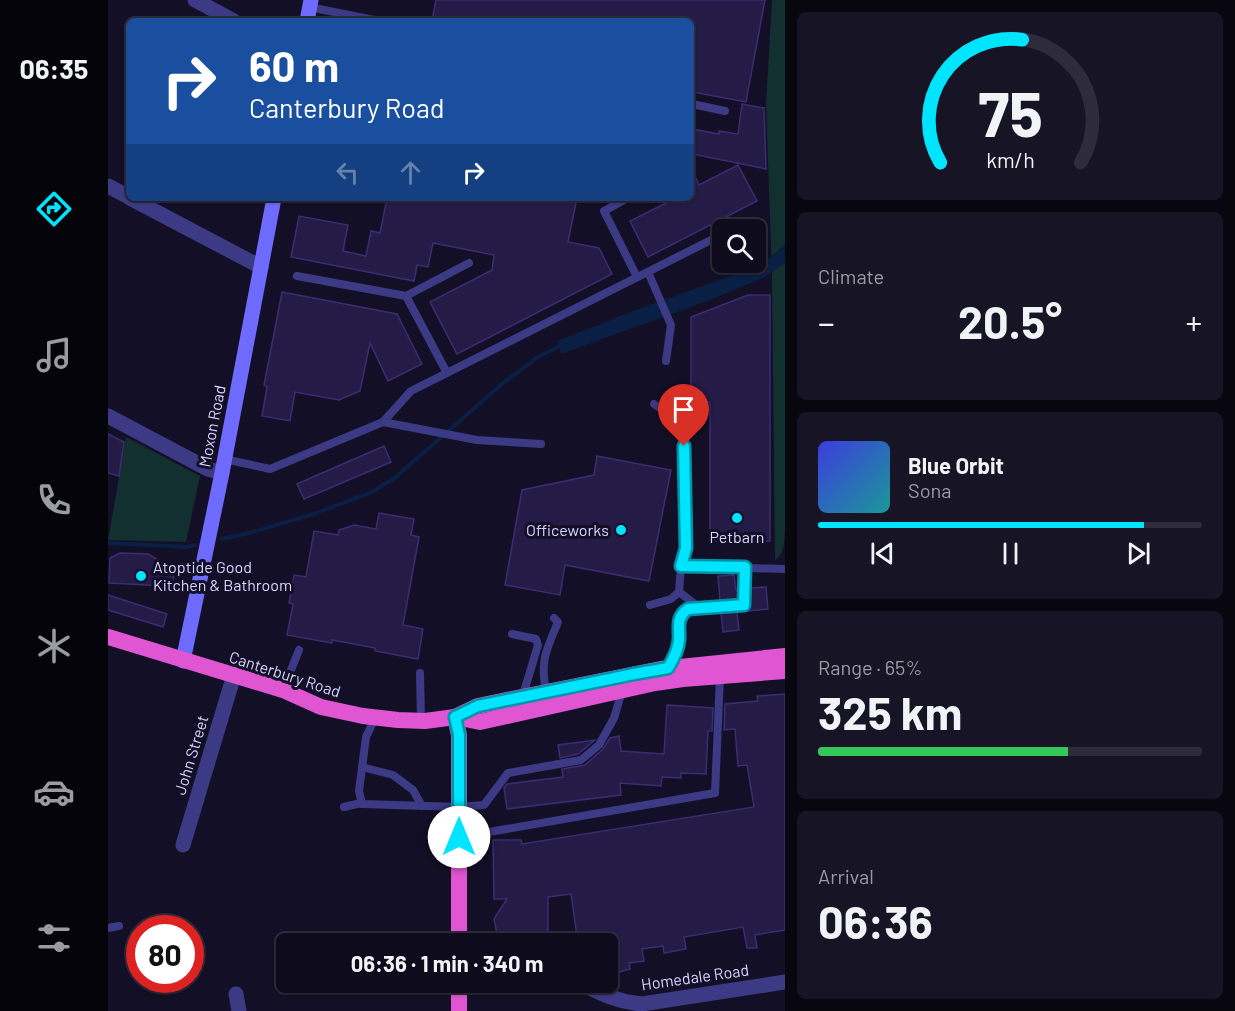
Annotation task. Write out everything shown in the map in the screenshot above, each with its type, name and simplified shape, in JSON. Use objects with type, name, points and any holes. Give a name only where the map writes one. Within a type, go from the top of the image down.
[{"type":"highway","name":"Canterbury Road","points":[[108,637],[283,690],[321,706],[375,718],[421,721],[455,717],[480,722],[622,690],[683,679],[785,671]]},
{"type":"highway","name":"Canterbury Road","points":[[455,717],[478,706],[668,668],[785,656]]},
{"type":"highway","points":[[455,717],[459,735],[459,933]]},
{"type":"highway","points":[[459,1011],[460,993]]},
{"type":"main road","name":"Moxon Road","points":[[183,661],[273,201]]},
{"type":"street","points":[[195,0],[228,18]]},
{"type":"street","points":[[108,186],[126,196]]},
{"type":"street","points":[[136,201],[261,267]]},
{"type":"street","points":[[108,416],[205,467],[223,466]]},
{"type":"street","name":"John Street","points":[[183,845],[234,675]]},
{"type":"street","name":"Homedale Road","points":[[601,993],[627,1003],[642,1004],[785,982]]},
{"type":"street","points":[[236,994],[239,1011]]},
{"type":"lane","points":[[309,9],[362,18]]},
{"type":"lane","points":[[694,104],[725,111]]},
{"type":"lane","points":[[622,201],[604,211],[637,277]]},
{"type":"lane","points":[[223,466],[270,469],[383,422],[411,391],[712,240]]},
{"type":"lane","points":[[297,276],[406,296],[469,263]]},
{"type":"lane","points":[[648,272],[671,325],[666,362]]},
{"type":"lane","points":[[406,296],[447,373]]},
{"type":"lane","points":[[650,605],[671,600],[680,592],[681,566],[686,548],[684,425],[654,404]]},
{"type":"lane","points":[[383,422],[477,440],[542,444]]},
{"type":"lane","points":[[681,566],[785,569]]},
{"type":"lane","points":[[668,668],[679,641],[678,628],[684,612],[688,609],[744,605],[745,567]]},
{"type":"lane","points":[[680,592],[700,608]]},
{"type":"lane","points":[[546,692],[543,660],[558,622],[554,618]]},
{"type":"lane","points":[[513,634],[536,639],[538,645],[523,697]]},
{"type":"lane","points":[[283,690],[299,650]]},
{"type":"lane","points":[[420,673],[421,721]]},
{"type":"lane","points":[[459,837],[716,793],[720,676]]},
{"type":"lane","points":[[344,807],[361,803],[365,805],[459,807],[484,805],[507,773],[581,760],[599,745],[614,718],[622,690]]},
{"type":"lane","points":[[361,803],[358,791],[366,737],[375,718]]},
{"type":"lane","points":[[362,767],[393,775],[413,790],[422,806]]},
{"type":"lane","points":[[108,928],[119,926]]},
{"type":"green space","points":[[772,0],[785,0],[785,531],[782,551],[775,560],[772,276],[766,105]]},
{"type":"green space","points":[[126,437],[200,476],[186,542],[108,540]]},
{"type":"water","points":[[785,244],[785,263],[765,277],[710,300],[561,354],[557,341],[739,273],[766,273],[766,261]]},
{"type":"building","points":[[436,0],[765,0],[746,102],[694,92],[694,18],[433,18]]},
{"type":"building","points":[[742,104],[764,108],[766,169],[694,154],[694,129],[719,134],[719,131],[738,134]]},
{"type":"building","points":[[738,165],[757,201],[722,219],[712,219],[712,224],[648,257],[630,221],[670,201],[694,201],[694,174],[699,185]]},
{"type":"building","points":[[386,201],[576,201],[568,242],[599,248],[612,274],[457,354],[430,302],[492,270],[494,255],[433,243],[428,267],[417,265],[414,281],[291,257],[299,216],[348,225],[343,251],[366,256],[371,231],[380,233]]},
{"type":"building","points":[[282,292],[397,314],[422,364],[388,381],[370,343],[360,391],[339,400],[295,392],[290,421],[262,416],[267,387],[264,385]]},
{"type":"building","points":[[748,295],[770,295],[770,541],[710,541],[710,402],[691,402],[691,317]]},
{"type":"building","points":[[108,434],[124,442],[119,476],[108,473]]},
{"type":"building","points":[[384,446],[391,462],[304,499],[297,484]]},
{"type":"building","points":[[597,456],[671,470],[649,581],[565,565],[560,595],[505,585],[522,490],[594,475]]},
{"type":"building","points":[[379,513],[414,519],[411,535],[419,537],[403,625],[423,629],[418,659],[332,640],[332,643],[287,635],[293,604],[289,603],[294,575],[306,577],[314,531],[338,535],[339,530],[354,525],[376,529]]},
{"type":"building","name":"Atoptide Good Kitchen & Bathroom","points":[[120,553],[148,554],[174,569],[173,583],[166,582],[166,586],[109,583],[110,558]]},
{"type":"building","points":[[734,575],[736,590],[738,590],[737,599],[720,601],[718,576]]},
{"type":"building","points":[[766,587],[768,609],[737,612],[739,630],[723,632],[721,613],[746,610],[749,606],[750,588]]},
{"type":"building","points":[[108,595],[167,614],[163,627],[108,610]]},
{"type":"building","points":[[785,694],[785,930],[755,935],[757,948],[747,948],[743,927],[684,937],[686,949],[664,953],[663,946],[642,949],[644,961],[629,963],[630,969],[619,972],[618,933],[576,933],[571,894],[548,897],[548,933],[497,933],[494,919],[507,899],[494,899],[493,840],[521,840],[522,844],[754,807],[747,765],[738,766],[735,729],[724,730],[725,704],[758,701],[757,696]]},
{"type":"building","points":[[667,705],[713,708],[712,731],[708,731],[706,774],[681,773],[681,778],[662,777],[661,786],[620,783],[621,795],[507,809],[504,788],[507,784],[563,777],[562,769],[585,765],[603,749],[610,738],[619,736],[621,751],[664,754]]},
{"type":"building","points":[[595,740],[578,754],[560,758],[558,745]]},
{"type":"waterway","points":[[222,539],[317,513],[372,492],[397,476],[503,383],[538,357],[562,345]]},
{"type":"waterway","points":[[108,543],[187,547],[195,545]]},
{"type":"place","name":"Petbarn","points":[[737,518]]},
{"type":"place","name":"Officeworks","points":[[621,530]]},
{"type":"place","name":"Atoptide Good Kitchen & Bathroom","points":[[141,576]]},
{"type":"route","points":[[459,837],[459,735],[455,717],[478,706],[668,668],[679,641],[678,622],[684,612],[688,609],[744,605],[745,567],[681,566],[686,548],[684,446]]}]
